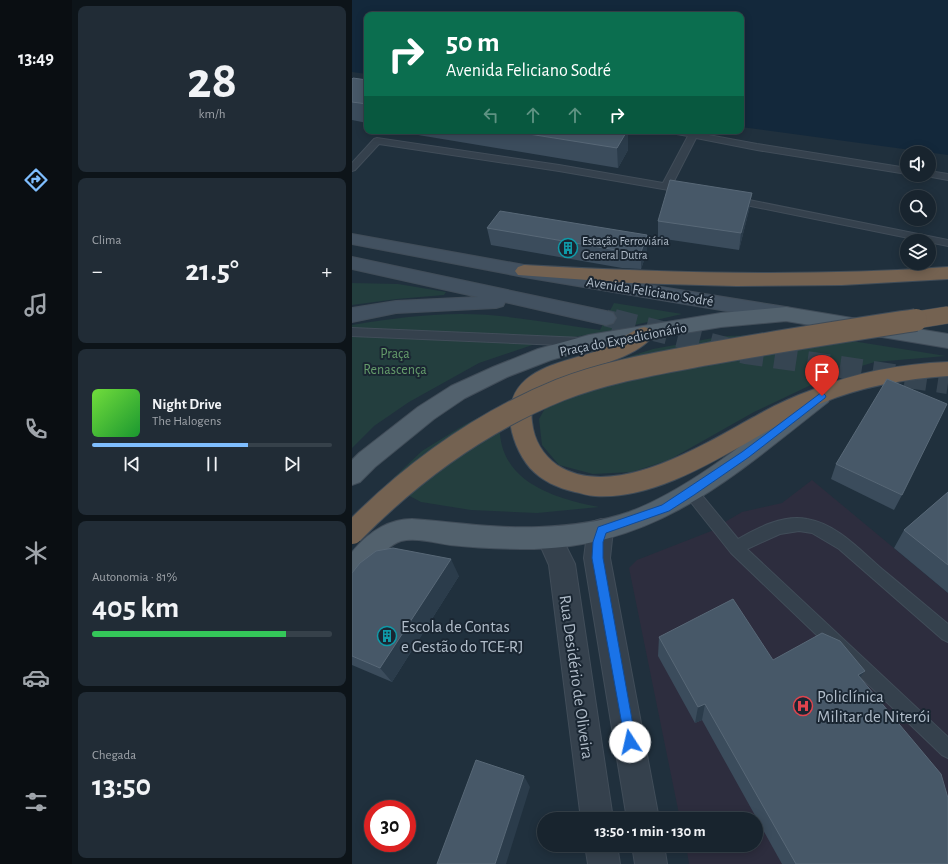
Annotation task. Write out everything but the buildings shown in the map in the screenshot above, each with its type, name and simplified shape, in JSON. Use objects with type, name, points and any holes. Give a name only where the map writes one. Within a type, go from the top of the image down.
[{"type":"highway","points":[[524,271],[632,278],[763,281],[875,279],[948,273]]},
{"type":"highway","points":[[352,533],[410,479],[458,443],[504,416],[561,390],[615,372],[663,362],[800,337],[948,314]]},
{"type":"highway","points":[[644,334],[631,343],[603,356],[552,373],[534,385],[523,397],[520,416],[526,441],[534,459],[553,475],[576,484],[604,486],[645,480],[693,462],[789,409],[860,381],[880,376],[948,370]]},
{"type":"main road","name":"Avenida Feliciano Sodré","points":[[352,239],[524,271],[948,341]]},
{"type":"main road","points":[[352,263],[606,318]]},
{"type":"main road","points":[[352,315],[396,307],[525,300]]},
{"type":"main road","name":"Praça do Expedicionário","points":[[352,476],[367,460],[426,412],[458,392],[500,372],[545,354],[589,342],[722,320],[786,314]]},
{"type":"main road","points":[[352,572],[369,550],[381,540],[399,531],[418,530],[517,539],[549,538],[601,530],[666,508],[746,455],[822,396]]},
{"type":"street","points":[[601,530],[598,542],[597,558],[642,812]]},
{"type":"street","name":"Rua Desidério de Oliveira","points":[[549,538],[562,564],[596,812]]},
{"type":"street","points":[[602,852],[604,864]]},
{"type":"street","points":[[649,852],[651,864]]},
{"type":"lane","points":[[688,134],[900,170]]},
{"type":"lane","points":[[667,185],[693,135]]},
{"type":"lane","points":[[352,168],[378,141],[667,185],[698,192]]},
{"type":"lane","points":[[352,151],[366,153]]},
{"type":"lane","points":[[936,175],[948,177]]},
{"type":"lane","points":[[721,198],[948,243]]},
{"type":"lane","points":[[352,332],[589,342]]},
{"type":"lane","points":[[691,492],[736,548],[948,750]]},
{"type":"lane","points":[[736,548],[768,532],[792,525],[807,525],[821,530],[842,544],[948,634]]},
{"type":"shaded area","points":[[352,0],[948,0],[948,155],[936,153],[936,146],[900,146],[900,149],[744,127],[744,12],[364,12],[364,74],[352,72]]},
{"type":"shaded area","name":"Policlínica Militar de Niterói","points":[[812,480],[948,593],[948,864],[689,864],[687,852],[763,852],[763,812],[679,812],[629,568],[637,560],[719,528],[725,522],[742,512],[782,503]]},
{"type":"green space","points":[[352,283],[398,284],[446,292],[444,295],[352,305]]},
{"type":"green space","name":"Praça Renascença","points":[[614,303],[682,314],[600,333],[541,342],[479,363],[409,402],[374,426],[352,448],[352,325],[406,317],[478,314],[513,317],[600,330]]},
{"type":"green space","points":[[778,335],[852,341],[946,356],[875,362],[834,374],[754,412],[669,460],[632,472],[593,474],[559,465],[542,445],[539,419],[547,405],[590,369],[653,349],[724,336]]},
{"type":"green space","points":[[509,402],[502,422],[500,434],[504,451],[511,465],[522,477],[551,494],[583,504],[599,507],[537,513],[471,510],[421,502],[387,484],[422,451],[464,425]]},
{"type":"tunnel","points":[[606,318],[746,353],[948,383]]},
{"type":"place","name":"Estação Ferroviária General Dutra","points":[[568,248]]},
{"type":"place","name":"Escola de Contas e Gestão do TCE-RJ","points":[[387,636]]},
{"type":"place","name":"Policlínica Militar de Niterói","points":[[803,706]]},
{"type":"route","points":[[630,742],[597,558],[598,542],[601,530],[666,508],[746,455],[822,396]]}]
